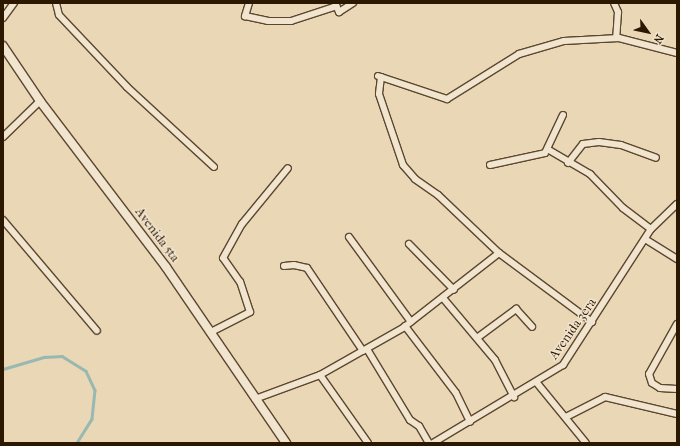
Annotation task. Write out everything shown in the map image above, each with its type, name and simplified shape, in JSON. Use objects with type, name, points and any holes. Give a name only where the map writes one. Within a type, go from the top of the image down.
[{"type":"street","points":[[3,18],[14,3]]},
{"type":"street","points":[[56,3],[59,15],[127,87],[214,167]]},
{"type":"street","points":[[249,3],[245,16],[268,21],[291,21],[336,4],[339,12],[353,3]]},
{"type":"street","points":[[614,3],[618,12],[616,38]]},
{"type":"street","points":[[592,322],[499,253],[403,165],[379,94],[380,77],[447,99],[519,54],[564,41],[616,38],[677,53]]},
{"type":"street","name":"Avenida 5ta","points":[[3,46],[40,101],[166,267],[286,443]]},
{"type":"street","points":[[3,137],[40,101]]},
{"type":"street","points":[[549,150],[563,115]]},
{"type":"street","points":[[568,163],[583,144],[599,142],[621,145],[656,158]]},
{"type":"street","points":[[549,150],[568,163],[590,174],[623,208],[651,229]]},
{"type":"street","points":[[490,165],[511,162],[549,150]]},
{"type":"street","points":[[211,332],[250,312],[240,282],[223,258],[242,224],[288,168]]},
{"type":"street","name":"Avenida 3era","points":[[433,443],[537,383],[563,365],[651,229],[677,204]]},
{"type":"street","points":[[3,220],[97,331]]},
{"type":"street","points":[[349,237],[411,322]]},
{"type":"street","points":[[645,239],[677,259]]},
{"type":"street","points":[[409,244],[454,290]]},
{"type":"street","points":[[256,399],[320,375],[405,326],[454,290],[499,253]]},
{"type":"street","points":[[284,266],[294,265],[307,268],[365,350],[410,420],[419,426],[429,443]]},
{"type":"street","points":[[443,298],[495,360],[514,396]]},
{"type":"street","points":[[477,338],[516,309],[532,327]]},
{"type":"street","points":[[677,324],[649,374],[652,383],[660,388],[677,389]]},
{"type":"street","points":[[405,326],[456,394],[470,422]]},
{"type":"street","points":[[320,375],[368,443]]},
{"type":"street","points":[[537,383],[586,443]]},
{"type":"street","points":[[566,417],[605,397],[677,414]]},
{"type":"waterway","points":[[3,369],[44,357],[62,356],[86,371],[95,390],[92,419],[77,443]]}]
